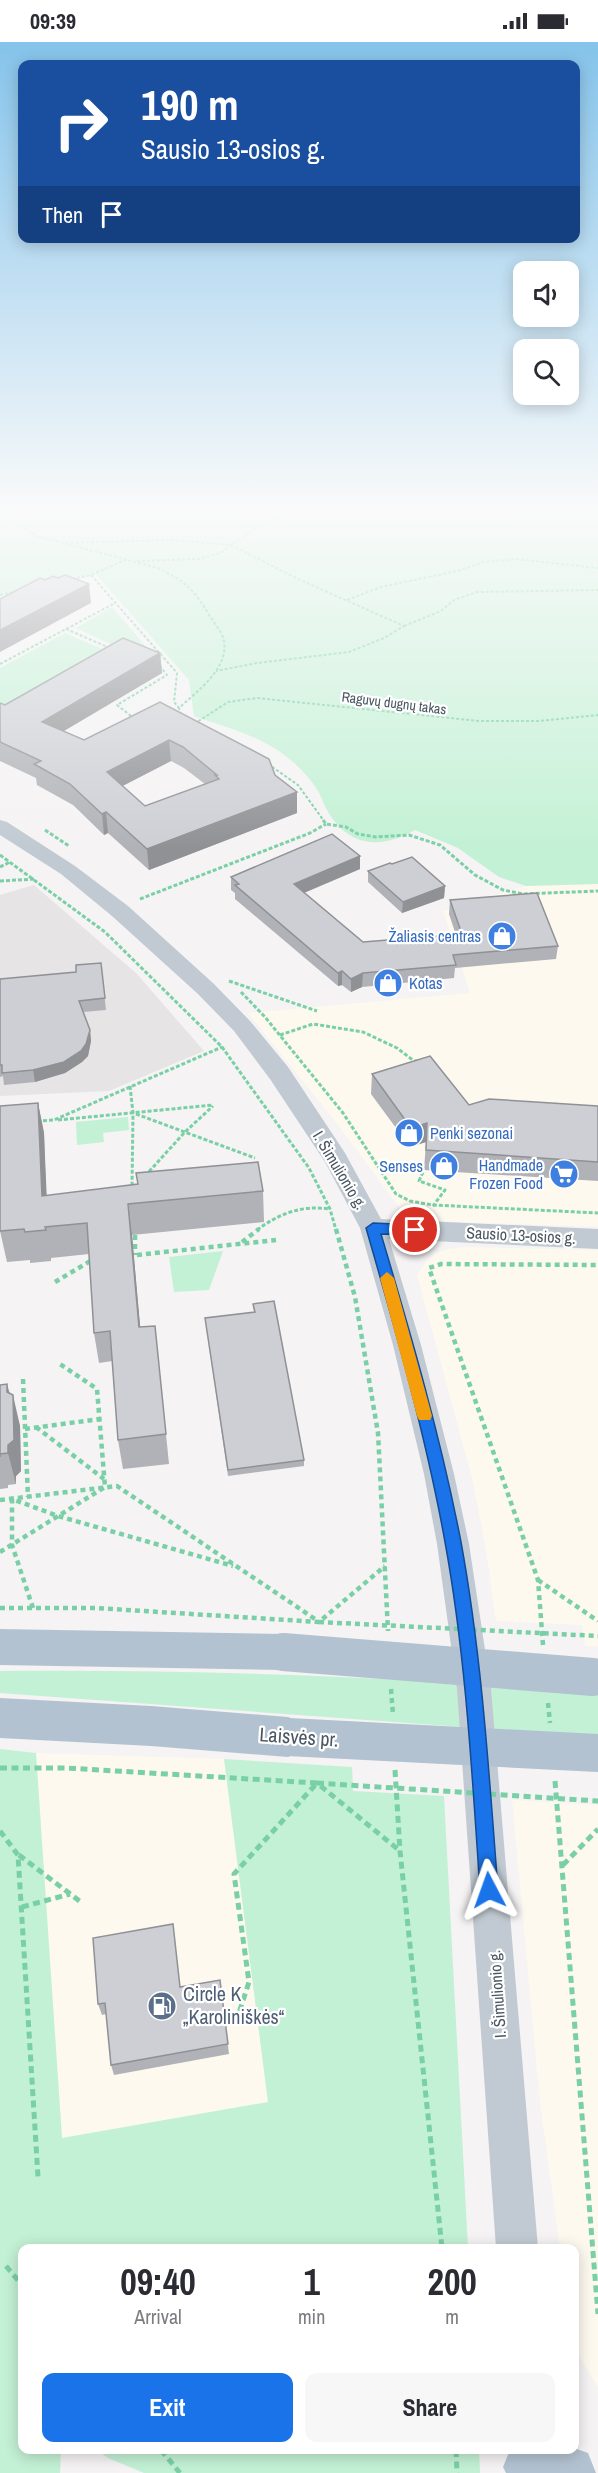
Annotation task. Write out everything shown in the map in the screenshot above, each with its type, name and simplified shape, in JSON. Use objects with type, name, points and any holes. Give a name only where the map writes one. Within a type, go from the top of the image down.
[{"type":"main road","points":[[0,1647],[283,1652],[596,1677]]},
{"type":"main road","name":"Laisvės pr.","points":[[0,1718],[151,1726],[288,1737],[598,1753]]},
{"type":"street","name":"I. Šimulionio g.","points":[[0,826],[68,870],[120,910],[207,989],[242,1026],[279,1073],[336,1160],[373,1228],[407,1345],[439,1474],[453,1544],[474,1689],[517,2244]]},
{"type":"street","name":"Sausio 13-osios g.","points":[[373,1228],[598,1239]]},
{"type":"path","points":[[0,664],[78,622]]},
{"type":"path","points":[[132,622],[177,673],[174,702],[184,718]]},
{"type":"path","points":[[179,708],[216,671],[224,655],[224,644],[214,622]]},
{"type":"path","points":[[396,622],[404,626]]},
{"type":"path","points":[[216,671],[257,663],[349,652],[384,638],[413,622]]},
{"type":"path","points":[[66,629],[115,650],[105,656]]},
{"type":"path","points":[[135,720],[117,705],[168,675],[158,664]]},
{"type":"path","name":"Raguvų dugnų takas","points":[[202,728],[194,724],[219,705],[242,699],[278,700],[438,719],[522,723],[598,715]]},
{"type":"path","points":[[263,761],[281,771],[298,785],[326,824]]},
{"type":"path","points":[[140,899],[310,833],[326,824],[335,824],[358,834],[376,837],[409,835],[440,846],[475,875],[503,890],[524,894],[598,891]]},
{"type":"path","points":[[0,855],[35,879],[133,957],[222,1047],[309,1168],[330,1209],[319,1207],[274,1217],[241,1244]]},
{"type":"path","points":[[0,867],[11,862]]},
{"type":"path","points":[[0,881],[35,879]]},
{"type":"path","points":[[229,981],[317,1011]]},
{"type":"path","points":[[423,1061],[414,1061],[397,1048],[363,1032],[313,1024],[280,1035],[343,1113],[396,1194],[410,1201],[433,1205],[598,1213]]},
{"type":"path","points":[[54,1120],[222,1047]]},
{"type":"path","points":[[32,1122],[133,1113],[213,1105],[132,1190],[133,1113],[130,1086]]},
{"type":"path","points":[[133,1113],[255,1158]]},
{"type":"path","points":[[423,1172],[419,1181],[445,1190],[433,1205]]},
{"type":"path","points":[[135,1235],[137,1255]]},
{"type":"path","points":[[125,1256],[276,1240]]},
{"type":"path","points":[[55,1282],[92,1260]]},
{"type":"path","points":[[544,1651],[538,1580],[429,1268],[441,1263],[598,1265]]},
{"type":"path","points":[[60,1364],[97,1389],[105,1488]]},
{"type":"path","points":[[23,1379],[27,1497]]},
{"type":"path","points":[[25,1429],[100,1419]]},
{"type":"path","points":[[36,1427],[104,1479]]},
{"type":"path","points":[[0,1500],[117,1486],[319,1622]]},
{"type":"path","points":[[0,1552],[105,1488]]},
{"type":"path","points":[[12,1499],[58,1516],[237,1567]]},
{"type":"path","points":[[12,1499],[12,1545],[33,1608]]},
{"type":"path","points":[[319,1622],[385,1566]]},
{"type":"path","points":[[538,1580],[598,1621]]},
{"type":"path","points":[[0,1608],[96,1608],[319,1622],[598,1635]]},
{"type":"path","points":[[548,1699],[551,1735]]},
{"type":"path","points":[[0,1768],[66,1768],[598,1801]]},
{"type":"path","points":[[554,1770],[562,1893],[598,2314]]},
{"type":"path","points":[[317,1783],[400,1851]]},
{"type":"path","points":[[236,2022],[249,1982],[234,1874],[317,1783]]},
{"type":"path","points":[[562,1866],[598,1829]]},
{"type":"path","points":[[0,1831],[18,1855],[82,1903]]},
{"type":"path","points":[[18,1855],[38,2177]]},
{"type":"path","points":[[22,1907],[70,1894]]},
{"type":"path","points":[[6,2266],[18,2281]]},
{"type":"path","points":[[164,2454],[180,2473]]},
{"type":"path","points":[[456,2454],[457,2473]]},
{"type":"shaded area","points":[[598,884],[598,1227],[431,1221],[407,1213],[398,1206],[339,1126],[248,1013],[470,993],[443,911],[526,886]]},
{"type":"shaded area","points":[[34,885],[136,973],[204,1051],[109,1091],[0,1096],[0,895]]},
{"type":"shaded area","points":[[466,1247],[598,1250],[598,1646],[585,1646],[582,1625],[496,1621],[473,1482],[417,1275],[427,1260],[436,1253]]},
{"type":"shaded area","points":[[36,1753],[224,1759],[268,2102],[62,2138]]},
{"type":"shaded area","points":[[512,1800],[598,1805],[598,2387],[579,2353],[579,2244],[559,2244],[540,2103]]},
{"type":"green space","points":[[86,622],[125,622],[154,656],[117,647],[76,628]]},
{"type":"green space","points":[[138,622],[598,622],[598,884],[526,886],[499,877],[458,848],[415,830],[378,842],[356,839],[337,824],[311,781],[288,758],[273,747],[252,737],[194,716],[189,680]]},
{"type":"green space","points":[[65,633],[107,651],[7,706],[0,703],[0,668]]},
{"type":"green space","points":[[128,1117],[129,1130],[103,1133],[104,1142],[77,1145],[76,1122]]},
{"type":"green space","points":[[223,1251],[209,1290],[174,1292],[169,1257]]},
{"type":"green space","points":[[0,1671],[150,1671],[299,1675],[598,1693],[598,1737],[0,1693]]},
{"type":"green space","points":[[0,1749],[36,1753],[62,2138],[268,2102],[224,1759],[352,1767],[353,1791],[444,1796],[468,2244],[18,2244],[18,2454],[61,2454],[60,2473],[0,2473]]},
{"type":"green space","points":[[102,2454],[479,2454],[480,2473],[144,2473]]},
{"type":"building","points":[[0,622],[15,622],[0,630]]},
{"type":"building","points":[[123,638],[160,653],[42,722],[84,740],[160,702],[269,759],[275,775],[297,792],[147,849],[106,812],[102,814],[70,784],[34,764],[41,761],[0,742],[0,703],[5,705]],"holes":[[[169,740],[183,747],[219,779],[145,806],[107,772]]]},
{"type":"building","points":[[332,834],[360,856],[294,884],[363,942],[462,934],[450,900],[537,893],[558,946],[453,955],[456,965],[363,973],[351,979],[342,971],[338,973],[235,885],[239,884],[231,877]]},
{"type":"building","points":[[412,857],[445,886],[403,902],[368,871],[390,863]]},
{"type":"building","points":[[101,963],[105,998],[79,1001],[90,1030],[86,1044],[81,1051],[64,1062],[33,1070],[2,1073],[2,1065],[0,1065],[0,979],[76,972],[76,965]]},
{"type":"building","points":[[430,1056],[469,1105],[489,1099],[598,1106],[598,1162],[426,1150],[427,1123],[411,1128],[372,1074]]},
{"type":"building","points":[[38,1103],[42,1196],[138,1184],[136,1173],[258,1162],[263,1191],[128,1204],[139,1327],[155,1326],[166,1434],[118,1440],[110,1331],[94,1333],[87,1223],[45,1227],[46,1230],[25,1232],[24,1229],[0,1231],[0,1106]]},
{"type":"building","points":[[274,1301],[304,1460],[228,1470],[205,1318],[255,1312],[253,1304]]},
{"type":"building","points":[[7,1384],[7,1392],[13,1395],[14,1440],[8,1445],[8,1453],[0,1454],[0,1385]]},
{"type":"building","name":"Circle K „Karoliniškės“","points":[[173,1924],[180,1987],[220,1980],[228,2044],[111,2065],[105,2003],[98,2004],[93,1938]]},
{"type":"slow traffic","points":[[387,1278],[425,1416]]},
{"type":"place","name":"Žaliasis centras","points":[[502,936]]},
{"type":"place","name":"Kotas","points":[[388,983]]},
{"type":"place","name":"Penki sezonai","points":[[409,1133]]},
{"type":"place","name":"Senses","points":[[444,1166]]},
{"type":"place","name":"Handmade Frozen Food","points":[[564,1174]]},
{"type":"place","name":"Circle K „Karoliniškės“","points":[[162,2006]]},
{"type":"route","points":[[415,1230],[373,1228],[407,1345],[439,1474],[453,1544],[474,1689],[489,1890]]}]
